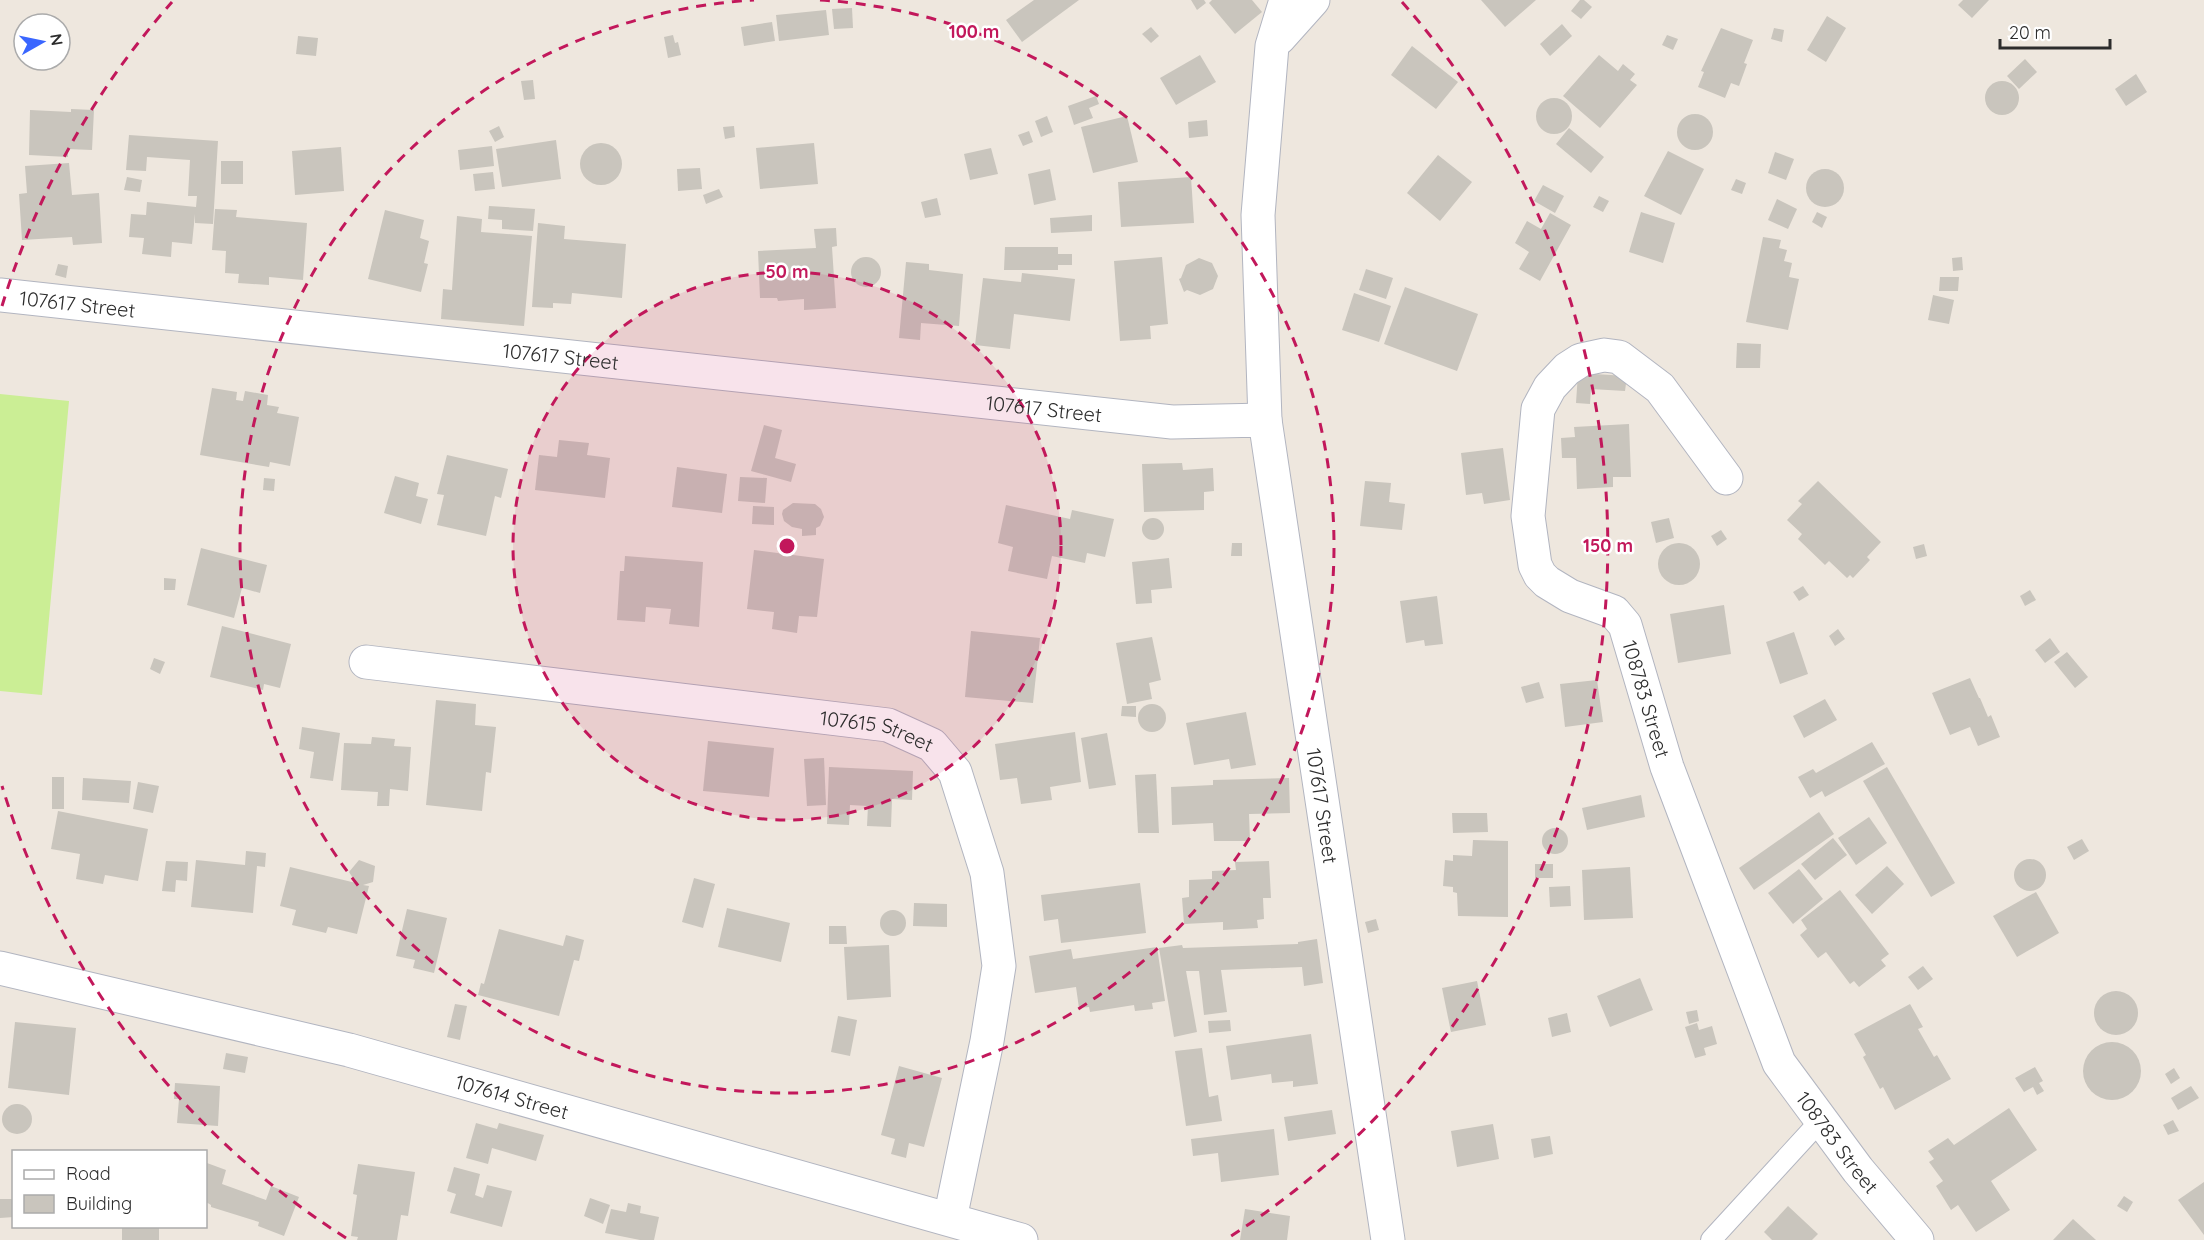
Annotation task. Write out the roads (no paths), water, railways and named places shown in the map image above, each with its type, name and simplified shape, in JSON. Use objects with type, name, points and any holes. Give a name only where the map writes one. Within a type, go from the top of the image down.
[{"type":"street","points":[[1265,420],[1258,215],[1272,46],[1286,0]]},
{"type":"street","points":[[1272,46],[1313,0]]},
{"type":"street","name":"107617 Street","points":[[0,295],[1172,422],[1265,420],[1388,1240]]},
{"type":"street","name":"108783 Street","points":[[1726,478],[1660,388],[1619,357],[1604,355],[1581,360],[1567,369],[1550,387],[1538,410],[1528,516],[1535,565],[1547,582],[1570,596],[1614,612],[1625,625],[1667,767],[1779,1063],[1858,1170],[1917,1240]]},
{"type":"street","name":"107615 Street","points":[[366,662],[888,725],[932,745],[955,772],[987,873],[999,966],[987,1041],[950,1220]]},
{"type":"street","name":"107614 Street","points":[[0,968],[349,1050],[1021,1240]]},
{"type":"lane","points":[[1711,1240],[1821,1120]]}]
